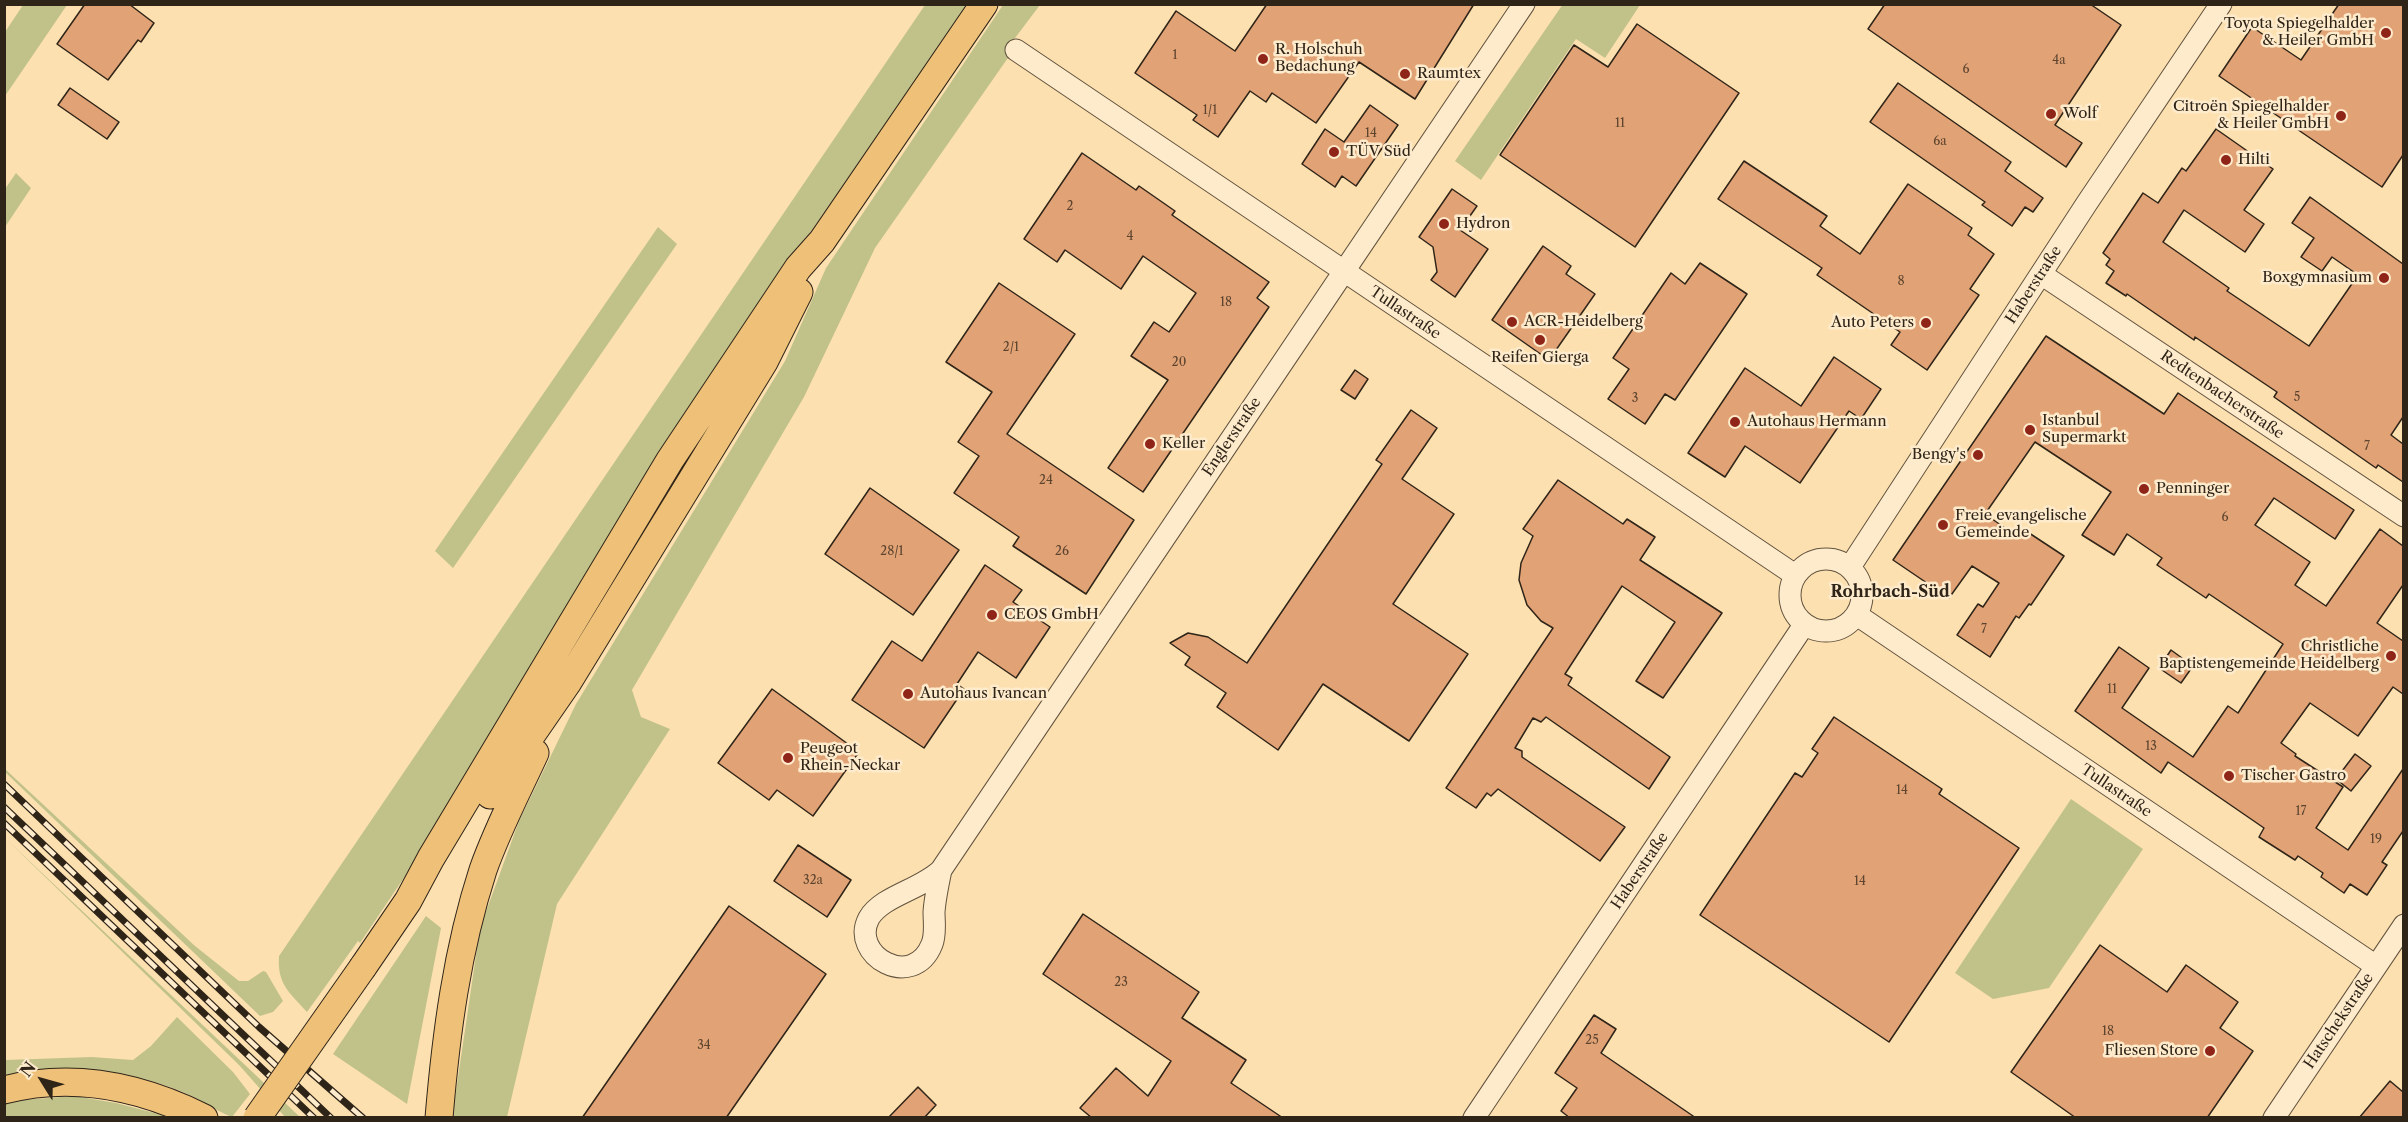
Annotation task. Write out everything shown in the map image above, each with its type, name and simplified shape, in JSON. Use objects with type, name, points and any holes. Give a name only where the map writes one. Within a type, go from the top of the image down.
[{"type":"main road","points":[[408,902],[431,858],[675,452],[798,268],[822,242],[984,4]]},
{"type":"main road","points":[[257,1118],[408,902],[441,864],[568,682],[764,362],[822,242]]},
{"type":"main road","points":[[439,1118],[459,960],[484,868],[568,682]]},
{"type":"main road","points":[[4,1090],[51,1083],[108,1085],[176,1103],[204,1118]]},
{"type":"street","name":"Englerstraße","points":[[940,870],[932,943],[924,958],[912,966],[894,966],[885,963],[868,946],[865,932],[868,920],[877,907],[923,884],[940,870],[1524,4]]},
{"type":"street","name":"Haberstraße","points":[[1850,567],[2221,4]]},
{"type":"street","name":"Tullastraße","points":[[1016,50],[1795,575]]},
{"type":"street","name":"Redtenbacherstraße","points":[[2041,274],[2403,516]]},
{"type":"street","points":[[1819,559],[1835,560],[1850,567],[1859,578],[1863,592],[1857,615],[1846,626],[1835,631],[1821,631],[1804,625],[1794,612],[1790,600],[1790,588],[1795,575],[1805,565],[1819,559]]},
{"type":"street","name":"Tullastraße","points":[[1857,615],[2376,966]]},
{"type":"street","name":"Haberstraße","points":[[1474,1118],[1804,625]]},
{"type":"street","name":"Hatschekstraße","points":[[2274,1118],[2403,925]]},
{"type":"green space","points":[[1563,4],[1640,5],[1605,58],[1576,39],[1481,180],[1455,161]]},
{"type":"green space","points":[[23,5],[67,5],[5,96],[5,32]]},
{"type":"green space","points":[[925,5],[967,5],[694,401],[418,857],[360,943],[358,941],[307,1012],[282,981],[279,956]]},
{"type":"green space","points":[[1003,5],[1040,5],[1012,42],[1010,55],[875,248],[804,397],[632,690],[641,717],[670,729],[557,904],[507,1117],[452,1118],[480,928],[519,821],[576,704],[785,361],[826,268]]},
{"type":"green space","points":[[16,173],[31,188],[5,227],[5,189]]},
{"type":"green space","points":[[658,227],[677,244],[453,568],[435,551]]},
{"type":"green space","points":[[4,768],[195,946],[239,981],[248,981],[263,971],[266,972],[283,1001],[273,1012],[260,1016],[5,772]]},
{"type":"green space","points":[[2071,799],[2143,849],[2049,988],[1993,999],[1955,973]]},
{"type":"green space","points":[[4,837],[300,1117],[285,1117],[239,1065]]},
{"type":"green space","points":[[426,916],[441,928],[407,1104],[333,1054]]},
{"type":"green space","points":[[177,1017],[233,1072],[250,1094],[232,1117],[178,1090],[155,1082],[112,1073],[71,1071],[5,1078],[5,1060],[92,1057],[133,1060],[151,1046]]},
{"type":"green space","points":[[74,1096],[116,1103],[170,1117],[5,1117],[4,1104],[23,1100]]},
{"type":"building","points":[[85,4],[129,4],[154,23],[141,42],[138,40],[108,80],[57,44]]},
{"type":"building","points":[[1267,4],[1474,4],[1415,99],[1359,62],[1316,123],[1272,93],[1266,102],[1250,91],[1218,137],[1193,120],[1197,115],[1135,73],[1176,11],[1235,51]]},
{"type":"building","points":[[1885,4],[2090,4],[2121,25],[2055,125],[2082,143],[2066,167],[1868,29]]},
{"type":"building","name":"Citroën Spiegelhalder & Heiler GmbH","points":[[2339,4],[2403,4],[2403,155],[2382,187],[2219,76],[2252,27],[2301,60]]},
{"type":"building","points":[[1637,24],[1739,93],[1635,247],[1500,155],[1574,45],[1608,67]]},
{"type":"building","points":[[1898,83],[2011,162],[2005,171],[2043,198],[2033,212],[2025,207],[2012,226],[1982,205],[1985,202],[1870,122]]},
{"type":"building","points":[[70,88],[119,122],[107,139],[58,105]]},
{"type":"building","points":[[1370,105],[1398,125],[1356,186],[1342,176],[1335,187],[1302,164],[1325,129],[1344,142]]},
{"type":"building","points":[[2216,129],[2273,169],[2244,210],[2264,224],[2245,252],[2184,210],[2163,242],[2229,288],[2227,291],[2309,346],[2358,275],[2332,257],[2322,271],[2301,257],[2314,238],[2292,223],[2310,197],[2403,264],[2403,417],[2391,435],[2403,444],[2403,482],[2378,465],[2376,468],[2274,397],[2277,392],[2195,337],[2194,340],[2127,294],[2126,296],[2106,283],[2114,271],[2106,265],[2110,259],[2103,253],[2143,193],[2158,203],[2182,168],[2186,171]]},
{"type":"building","points":[[1082,153],[1136,190],[1139,186],[1175,211],[1172,215],[1269,282],[1257,298],[1269,307],[1143,492],[1108,468],[1168,380],[1131,356],[1154,322],[1169,332],[1196,293],[1143,256],[1121,289],[1065,250],[1057,262],[1024,239]]},
{"type":"building","points":[[1744,161],[1827,216],[1820,226],[1860,254],[1908,184],[1972,228],[1968,235],[1994,254],[1970,289],[1979,295],[1927,370],[1891,345],[1900,332],[1817,275],[1822,268],[1718,199]]},
{"type":"building","points":[[1452,189],[1477,206],[1460,230],[1488,249],[1455,297],[1431,280],[1437,272],[1433,247],[1419,237]]},
{"type":"building","points":[[1543,246],[1571,266],[1566,274],[1595,294],[1549,360],[1492,320]]},
{"type":"building","points":[[1700,263],[1747,294],[1675,400],[1665,394],[1645,424],[1608,399],[1629,369],[1613,358],[1671,273],[1685,284]]},
{"type":"building","points":[[999,283],[1075,334],[1007,434],[1134,520],[1086,594],[1013,546],[1019,537],[954,493],[979,456],[958,442],[992,392],[946,362]]},
{"type":"building","points":[[2046,336],[2164,414],[2178,393],[2354,510],[2335,539],[2274,498],[2255,525],[2310,562],[2295,585],[2326,606],[2380,529],[2403,546],[2403,585],[2377,623],[2403,641],[2403,694],[2393,687],[2358,736],[2310,703],[2281,743],[2296,754],[2295,756],[2343,787],[2316,828],[2348,850],[2403,769],[2403,831],[2382,862],[2387,865],[2367,895],[2350,884],[2344,893],[2321,877],[2323,873],[2298,856],[2295,860],[2259,837],[2264,828],[2168,762],[2161,773],[2075,711],[2119,647],[2149,668],[2122,708],[2193,757],[2228,706],[2238,713],[2283,644],[2209,594],[2206,598],[2157,565],[2162,558],[2127,534],[2114,555],[2082,535],[2111,492],[2035,442],[1985,514],[2018,537],[2023,529],[2064,556],[2031,605],[2029,604],[2019,618],[2016,616],[1990,657],[1957,635],[1978,604],[1983,607],[1999,583],[1972,566],[1949,598],[1893,560]]},
{"type":"building","points":[[1834,357],[1881,389],[1861,419],[1849,411],[1800,483],[1745,446],[1725,477],[1688,453],[1745,368],[1801,406]]},
{"type":"building","points":[[1355,370],[1368,379],[1355,399],[1341,390]]},
{"type":"building","points":[[1411,410],[1437,428],[1402,479],[1454,514],[1393,604],[1468,654],[1409,741],[1323,684],[1278,750],[1217,707],[1226,693],[1185,665],[1190,657],[1170,643],[1188,633],[1208,637],[1247,663],[1382,464],[1376,460]]},
{"type":"building","points":[[1558,480],[1623,524],[1627,519],[1655,537],[1640,560],[1722,613],[1663,698],[1636,681],[1675,622],[1622,586],[1565,674],[1572,678],[1568,685],[1670,757],[1649,789],[1546,717],[1541,722],[1533,718],[1515,748],[1522,751],[1522,757],[1625,827],[1600,861],[1498,789],[1491,796],[1487,793],[1476,808],[1446,788],[1553,628],[1541,621],[1527,605],[1519,580],[1521,563],[1533,536],[1523,529]]},
{"type":"building","points":[[870,488],[959,550],[913,615],[825,554]]},
{"type":"building","points":[[985,565],[1022,590],[1013,602],[1050,627],[1016,678],[978,652],[957,684],[964,689],[924,748],[852,700],[892,641],[922,661]]},
{"type":"building","points":[[2171,650],[2193,666],[2181,683],[2159,668]]},
{"type":"building","name":"Peugeot Rhein-Neckar","points":[[772,689],[859,752],[813,816],[777,790],[769,800],[718,763]]},
{"type":"building","points":[[1834,717],[1942,789],[1939,794],[2019,848],[1889,1042],[1700,915],[1795,773],[1802,777],[1818,753],[1812,749]]},
{"type":"building","points":[[2355,754],[2371,766],[2351,791],[2336,779]]},
{"type":"building","points":[[798,845],[851,880],[827,917],[774,881]]},
{"type":"building","points":[[729,906],[826,974],[726,1118],[582,1118]]},
{"type":"building","points":[[1083,914],[1199,992],[1182,1018],[1246,1060],[1231,1083],[1283,1118],[1092,1118],[1080,1108],[1116,1068],[1148,1096],[1171,1061],[1043,974]]},
{"type":"building","points":[[2100,945],[2167,992],[2186,965],[2238,1002],[2220,1028],[2253,1051],[2207,1118],[2076,1118],[2011,1072]]},
{"type":"building","points":[[1594,1015],[1616,1029],[1601,1053],[1696,1118],[1570,1118],[1561,1111],[1577,1088],[1555,1073]]},
{"type":"building","points":[[2390,1081],[2403,1092],[2403,1118],[2359,1118]]},
{"type":"building","points":[[918,1087],[936,1105],[924,1118],[888,1118]]},
{"type":"railway","points":[[4,784],[259,1027],[363,1118]]},
{"type":"railway","points":[[4,807],[331,1118]]},
{"type":"railway","points":[[4,823],[314,1118]]},
{"type":"place","name":"Toyota Spiegelhalder & Heiler GmbH","points":[[2386,33]]},
{"type":"place","name":"R. Holschuh Bedachung","points":[[1263,59]]},
{"type":"place","name":"Raumtex","points":[[1405,74]]},
{"type":"place","name":"Wolf","points":[[2051,114]]},
{"type":"place","name":"Citroën Spiegelhalder & Heiler GmbH","points":[[2341,116]]},
{"type":"place","name":"TÜV Süd","points":[[1334,152]]},
{"type":"place","name":"Hilti","points":[[2226,160]]},
{"type":"place","name":"Hydron","points":[[1444,224]]},
{"type":"place","name":"Boxgymnasium","points":[[2384,278]]},
{"type":"place","name":"ACR-Heidelberg","points":[[1512,322]]},
{"type":"place","name":"Auto Peters","points":[[1926,323]]},
{"type":"place","name":"Reifen Gierga","points":[[1540,340]]},
{"type":"place","name":"Autohaus Hermann","points":[[1735,422]]},
{"type":"place","name":"Istanbul Supermarkt","points":[[2030,430]]},
{"type":"place","name":"Keller","points":[[1150,444]]},
{"type":"place","name":"Bengy's","points":[[1978,455]]},
{"type":"place","name":"Penninger","points":[[2144,489]]},
{"type":"place","name":"Freie evangelische Gemeinde","points":[[1943,525]]},
{"type":"place","name":"CEOS GmbH","points":[[992,615]]},
{"type":"place","name":"Christliche Baptistengemeinde Heidelberg","points":[[2391,656]]},
{"type":"place","name":"Autohaus Ivancan","points":[[908,694]]},
{"type":"place","name":"Peugeot Rhein-Neckar","points":[[788,758]]},
{"type":"place","name":"Tischer Gastro","points":[[2229,776]]},
{"type":"place","name":"Fliesen Store","points":[[2210,1051]]},
{"type":"district","name":"Rohrbach-Süd","points":[[1890,592]]}]
